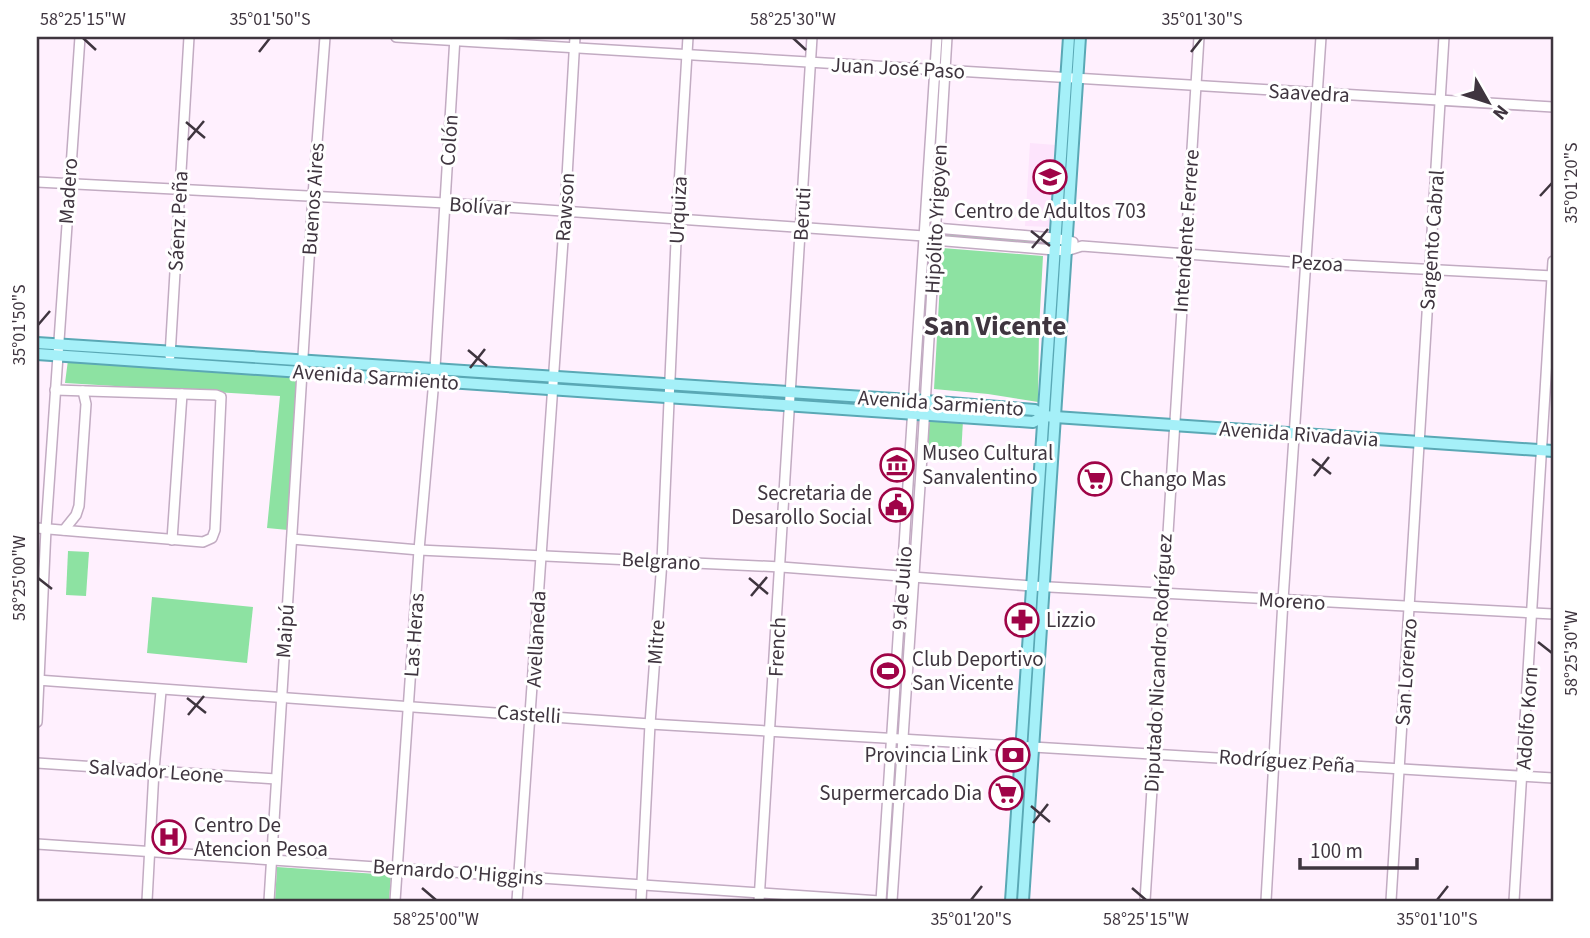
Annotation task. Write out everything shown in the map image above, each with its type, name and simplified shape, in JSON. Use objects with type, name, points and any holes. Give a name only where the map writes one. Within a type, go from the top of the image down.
[{"type":"main road","points":[[1023,901],[1031,586],[1066,245],[1071,78],[1069,37]]},
{"type":"main road","points":[[1012,901],[1044,587],[1054,244],[1071,78],[1080,37]]},
{"type":"main road","name":"Avenida Sarmiento","points":[[37,343],[58,350],[302,366],[434,380],[669,383],[1035,410],[1050,417]]},
{"type":"main road","name":"Avenida Sarmiento","points":[[37,354],[58,350]]},
{"type":"main road","name":"Avenida Sarmiento","points":[[302,366],[435,368],[669,396],[1033,422],[1050,417]]},
{"type":"main road","name":"Avenida Rivadavia","points":[[1050,417],[1548,450]]},
{"type":"street","name":"Madero","points":[[37,722],[41,528],[55,390],[80,37]]},
{"type":"street","name":"Sáenz Peña","points":[[170,358],[190,37]]},
{"type":"street","name":"Buenos Aires","points":[[302,366],[325,37]]},
{"type":"street","name":"Juan José Paso","points":[[396,37],[575,42],[686,54],[1071,78]]},
{"type":"street","name":"Urquiza","points":[[669,383],[688,37]]},
{"type":"street","name":"Beruti","points":[[791,392],[812,37]]},
{"type":"street","name":"Hipólito Yrigoyen","points":[[925,401],[935,228],[940,71],[937,37]]},
{"type":"street","name":"Hipólito Yrigoyen","points":[[913,400],[924,236],[940,71],[947,37]]},
{"type":"street","name":"Intendente Ferrere","points":[[1173,425],[1199,37]]},
{"type":"street","points":[[1266,901],[1283,600],[1321,37]]},
{"type":"street","name":"Sargento Cabral","points":[[1419,443],[1444,37]]},
{"type":"street","name":"Colón","points":[[435,368],[455,39]]},
{"type":"street","name":"Rawson","points":[[553,382],[575,42]]},
{"type":"street","name":"Saavedra","points":[[1071,78],[1553,107]]},
{"type":"street","name":"Bolívar","points":[[37,181],[445,203],[924,236],[934,240],[1082,246]]},
{"type":"street","name":"Bolívar","points":[[935,228],[1054,244]]},
{"type":"street","points":[[924,236],[935,228]]},
{"type":"street","name":"Pezoa","points":[[1082,246],[1306,263],[1553,276]]},
{"type":"street","name":"Adolfo Korn","points":[[1514,901],[1548,450],[1553,261]]},
{"type":"street","name":"Maipú","points":[[269,901],[302,366]]},
{"type":"street","name":"Las Heras","points":[[396,901],[419,550],[435,368]]},
{"type":"street","name":"Avellaneda","points":[[517,901],[553,382]]},
{"type":"street","name":"Mitre","points":[[641,901],[662,561],[669,383]]},
{"type":"street","points":[[41,528],[208,542],[215,530],[221,397],[55,390]]},
{"type":"street","points":[[64,530],[76,515],[79,506],[86,404],[83,391]]},
{"type":"street","name":"French","points":[[760,897],[791,392]]},
{"type":"street","points":[[172,540],[182,394]]},
{"type":"street","name":"9 de Julio","points":[[880,901],[913,400]]},
{"type":"street","name":"9 de Julio","points":[[892,901],[925,401]]},
{"type":"street","name":"Diputado Nicandro Rodríguez","points":[[1145,901],[1173,425]]},
{"type":"street","name":"San Lorenzo","points":[[1391,901],[1419,443]]},
{"type":"street","name":"Belgrano","points":[[292,539],[419,550],[781,567],[1031,586]]},
{"type":"street","name":"Moreno","points":[[1031,586],[1553,614]]},
{"type":"street","name":"Castelli","points":[[38,680],[161,691],[1026,747]]},
{"type":"street","points":[[146,901],[161,691]]},
{"type":"street","name":"Rodríguez Peña","points":[[1026,747],[1153,752],[1553,778]]},
{"type":"street","name":"Salvador Leone","points":[[37,763],[276,779]]},
{"type":"street","name":"Bernardo O'Higgins","points":[[37,844],[271,862],[398,867],[642,884],[760,897],[880,901]]},
{"type":"shaded area","points":[[1030,143],[1056,145],[1054,222],[1049,227],[1025,226]]},
{"type":"green space","points":[[946,232],[1046,240],[1045,246],[946,239]]},
{"type":"green space","points":[[942,248],[1043,256],[1038,402],[934,389]]},
{"type":"green space","points":[[68,360],[298,375],[288,530],[267,528],[280,396],[65,383]]},
{"type":"green space","points":[[928,418],[963,420],[961,456],[926,454]]},
{"type":"green space","points":[[68,551],[89,552],[86,596],[66,595]]},
{"type":"green space","points":[[152,597],[253,607],[247,663],[147,653]]},
{"type":"green space","points":[[277,867],[391,875],[389,901],[275,901]]},
{"type":"place","name":"Centro de Adultos 703","points":[[1050,177]]},
{"type":"place","name":"Museo Cultural Sanvalentino","points":[[897,465]]},
{"type":"place","name":"Chango Mas","points":[[1095,479]]},
{"type":"place","name":"Secretaria de Desarollo Social","points":[[896,505]]},
{"type":"place","name":"Lizzio","points":[[1022,620]]},
{"type":"place","name":"Club Deportivo San Vicente","points":[[888,671]]},
{"type":"place","name":"Provincia Link","points":[[1013,755]]},
{"type":"place","name":"Supermercado Dia","points":[[1006,793]]},
{"type":"place","name":"Centro De Atencion Pesoa","points":[[169,837]]},
{"type":"district","name":"San Vicente","points":[[995,325]]}]
